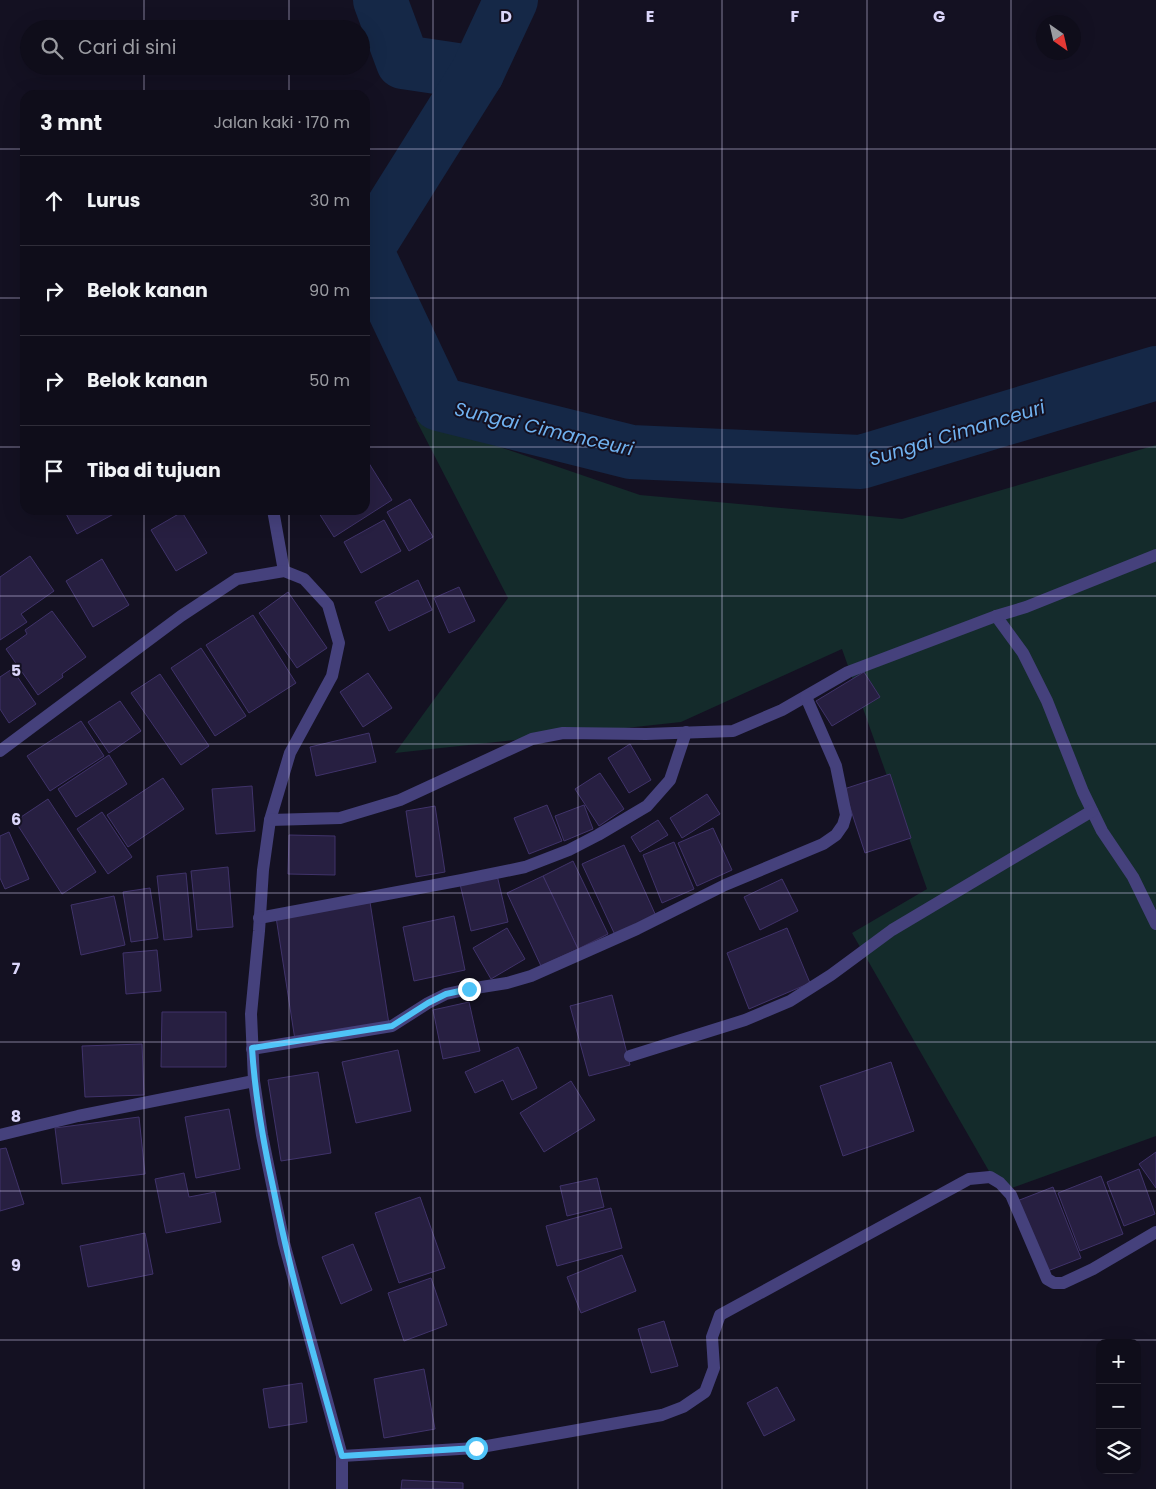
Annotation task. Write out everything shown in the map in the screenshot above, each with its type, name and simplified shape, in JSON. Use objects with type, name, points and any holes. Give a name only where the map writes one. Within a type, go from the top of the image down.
[{"type":"street","points":[[274,515],[284,571]]},
{"type":"street","points":[[270,820],[340,818],[400,800],[532,739],[563,733],[646,734],[732,731],[782,710],[848,672],[996,616],[1026,607],[1156,555]]},
{"type":"street","points":[[0,751],[181,616],[238,580],[284,571],[304,579],[328,605],[339,642],[332,676],[290,753],[270,820],[263,870],[251,1014],[254,1081],[262,1135],[284,1243],[342,1456],[342,1489]]},
{"type":"street","points":[[996,616],[1023,653],[1047,701],[1092,811],[1102,831],[1133,877],[1156,924]]},
{"type":"street","points":[[252,1048],[392,1026],[446,994],[507,983],[531,976],[637,929],[725,884],[824,844],[836,835],[843,825],[846,814],[836,766],[806,696]]},
{"type":"street","points":[[259,918],[516,869],[569,850],[648,806],[670,780],[686,732]]},
{"type":"street","points":[[630,1056],[745,1020],[790,1001],[831,976],[892,930],[1092,811]]},
{"type":"street","points":[[0,1135],[78,1116],[254,1081]]},
{"type":"street","points":[[342,1456],[476,1448],[662,1415],[683,1407],[705,1392],[714,1368],[712,1337],[720,1315],[970,1179],[990,1177],[1000,1183],[1011,1194],[1047,1279],[1054,1283],[1063,1283],[1093,1269],[1156,1232]]},
{"type":"green space","points":[[415,418],[640,495],[902,519],[1156,445],[1156,1136],[1001,1192],[852,933],[927,889],[842,649],[681,722],[395,753],[508,598]]},
{"type":"building","points":[[370,465],[392,500],[370,514]]},
{"type":"building","points":[[410,499],[433,537],[409,551],[387,512]]},
{"type":"building","points":[[67,515],[112,515],[77,534]]},
{"type":"building","points":[[177,515],[184,515],[207,553],[176,571],[151,530]]},
{"type":"building","points":[[320,515],[368,515],[334,537]]},
{"type":"building","points":[[384,520],[401,551],[361,573],[344,542]]},
{"type":"building","points":[[30,556],[54,591],[21,614],[27,622],[0,640],[0,577]]},
{"type":"building","points":[[102,559],[129,605],[93,627],[66,581]]},
{"type":"building","points":[[418,580],[432,610],[389,631],[375,602]]},
{"type":"building","points":[[459,587],[475,621],[449,633],[434,598]]},
{"type":"building","points":[[288,592],[327,648],[297,668],[259,613]]},
{"type":"building","points":[[52,611],[86,657],[62,674],[63,677],[38,695],[6,649],[27,634],[25,630]]},
{"type":"building","points":[[253,615],[296,683],[249,713],[206,645]]},
{"type":"building","points":[[201,648],[246,716],[215,736],[171,668]]},
{"type":"building","points":[[12,669],[36,704],[9,723],[0,709],[0,677]]},
{"type":"building","points":[[864,672],[880,697],[832,726],[816,701]]},
{"type":"building","points":[[368,673],[392,708],[363,727],[340,692]]},
{"type":"building","points":[[160,674],[209,746],[181,765],[131,693]]},
{"type":"building","points":[[120,701],[141,731],[109,753],[88,722]]},
{"type":"building","points":[[81,721],[104,756],[50,791],[27,756]]},
{"type":"building","points":[[369,733],[376,762],[316,776],[310,747]]},
{"type":"building","points":[[630,744],[651,780],[629,793],[608,758]]},
{"type":"building","points":[[109,755],[127,784],[76,817],[58,789]]},
{"type":"building","points":[[600,773],[624,809],[599,826],[575,789]]},
{"type":"building","points":[[890,774],[911,838],[865,853],[844,789]]},
{"type":"building","points":[[163,778],[184,809],[128,847],[107,815]]},
{"type":"building","points":[[252,786],[255,831],[216,834],[212,789]]},
{"type":"building","points":[[707,794],[720,814],[682,838],[670,818]]},
{"type":"building","points":[[48,799],[96,872],[62,894],[15,821]]},
{"type":"building","points":[[547,805],[562,841],[529,854],[514,818]]},
{"type":"building","points":[[584,805],[593,829],[564,841],[555,816]]},
{"type":"building","points":[[435,806],[445,872],[416,877],[406,811]]},
{"type":"building","points":[[102,812],[132,857],[108,874],[77,829]]},
{"type":"building","points":[[658,820],[668,835],[640,852],[631,837]]},
{"type":"building","points":[[713,828],[732,870],[697,886],[678,843]]},
{"type":"building","points":[[9,832],[29,879],[5,889],[0,878],[0,836]]},
{"type":"building","points":[[289,835],[335,836],[335,875],[288,874]]},
{"type":"building","points":[[674,842],[694,889],[662,903],[643,855]]},
{"type":"building","points":[[624,845],[656,916],[615,935],[582,864]]},
{"type":"building","points":[[573,861],[608,934],[578,949],[543,876]]},
{"type":"building","points":[[228,867],[233,927],[197,930],[191,871]]},
{"type":"building","points":[[186,873],[192,937],[164,940],[157,876]]},
{"type":"building","points":[[497,875],[508,922],[471,931],[460,884]]},
{"type":"building","points":[[543,876],[578,949],[541,966],[507,893]]},
{"type":"building","points":[[782,879],[798,911],[760,930],[744,897]]},
{"type":"building","points":[[150,888],[158,938],[131,942],[123,892]]},
{"type":"building","points":[[114,896],[125,945],[81,955],[71,905]]},
{"type":"building","points":[[370,902],[389,1024],[295,1040],[276,917]]},
{"type":"building","points":[[454,916],[465,970],[414,981],[403,927]]},
{"type":"building","points":[[507,928],[525,959],[491,979],[473,948]]},
{"type":"building","points":[[787,928],[810,983],[749,1009],[727,953]]},
{"type":"building","points":[[157,950],[161,991],[126,994],[123,953]]},
{"type":"building","points":[[612,995],[630,1065],[589,1076],[570,1006]]},
{"type":"building","points":[[469,1002],[480,1051],[443,1059],[433,1010]]},
{"type":"building","points":[[162,1012],[226,1012],[226,1067],[161,1067]]},
{"type":"building","points":[[142,1044],[144,1095],[85,1097],[82,1046]]},
{"type":"building","points":[[518,1047],[537,1088],[512,1100],[503,1080],[475,1093],[465,1072]]},
{"type":"building","points":[[398,1050],[411,1111],[356,1123],[342,1062]]},
{"type":"building","points":[[891,1062],[914,1131],[843,1156],[820,1086]]},
{"type":"building","points":[[318,1072],[331,1153],[281,1161],[268,1080]]},
{"type":"building","points":[[571,1081],[595,1120],[544,1152],[520,1113]]},
{"type":"building","points":[[229,1109],[240,1169],[196,1178],[185,1117]]},
{"type":"building","points":[[139,1117],[145,1174],[62,1184],[55,1128]]},
{"type":"building","points":[[6,1148],[24,1204],[0,1211],[0,1149]]},
{"type":"building","points":[[1156,1152],[1156,1188],[1139,1164]]},
{"type":"building","points":[[1139,1169],[1155,1214],[1124,1226],[1107,1182]]},
{"type":"building","points":[[184,1173],[189,1197],[215,1192],[221,1222],[166,1233],[155,1179]]},
{"type":"building","points":[[1101,1176],[1123,1234],[1080,1251],[1058,1193]]},
{"type":"building","points":[[597,1178],[604,1207],[567,1216],[560,1186]]},
{"type":"building","points":[[1053,1187],[1081,1258],[1045,1272],[1017,1201]]},
{"type":"building","points":[[420,1197],[445,1268],[399,1283],[375,1213]]},
{"type":"building","points":[[611,1208],[622,1248],[557,1266],[546,1226]]},
{"type":"building","points":[[145,1233],[153,1274],[88,1287],[80,1246]]},
{"type":"building","points":[[353,1244],[372,1290],[341,1304],[322,1257]]},
{"type":"building","points":[[622,1255],[636,1291],[581,1313],[567,1277]]},
{"type":"building","points":[[431,1278],[447,1325],[404,1341],[388,1293]]},
{"type":"building","points":[[664,1321],[678,1366],[651,1373],[638,1329]]},
{"type":"building","points":[[424,1369],[435,1429],[384,1438],[374,1379]]},
{"type":"building","points":[[302,1383],[307,1422],[269,1428],[263,1389]]},
{"type":"building","points":[[777,1387],[795,1420],[764,1436],[747,1403]]},
{"type":"building","points":[[402,1480],[463,1483],[463,1489],[401,1489]]},
{"type":"waterway","points":[[380,0],[403,62],[477,73]]},
{"type":"waterway","name":"Sungai Cimanceuri","points":[[370,244],[477,73],[511,0]]},
{"type":"waterway","name":"Sungai Cimanceuri","points":[[370,258],[439,404],[631,452],[861,462],[1156,373]]},
{"type":"route","points":[[469,989],[446,994],[392,1026],[252,1048],[254,1081],[262,1135],[284,1243],[342,1456],[476,1448]]}]
